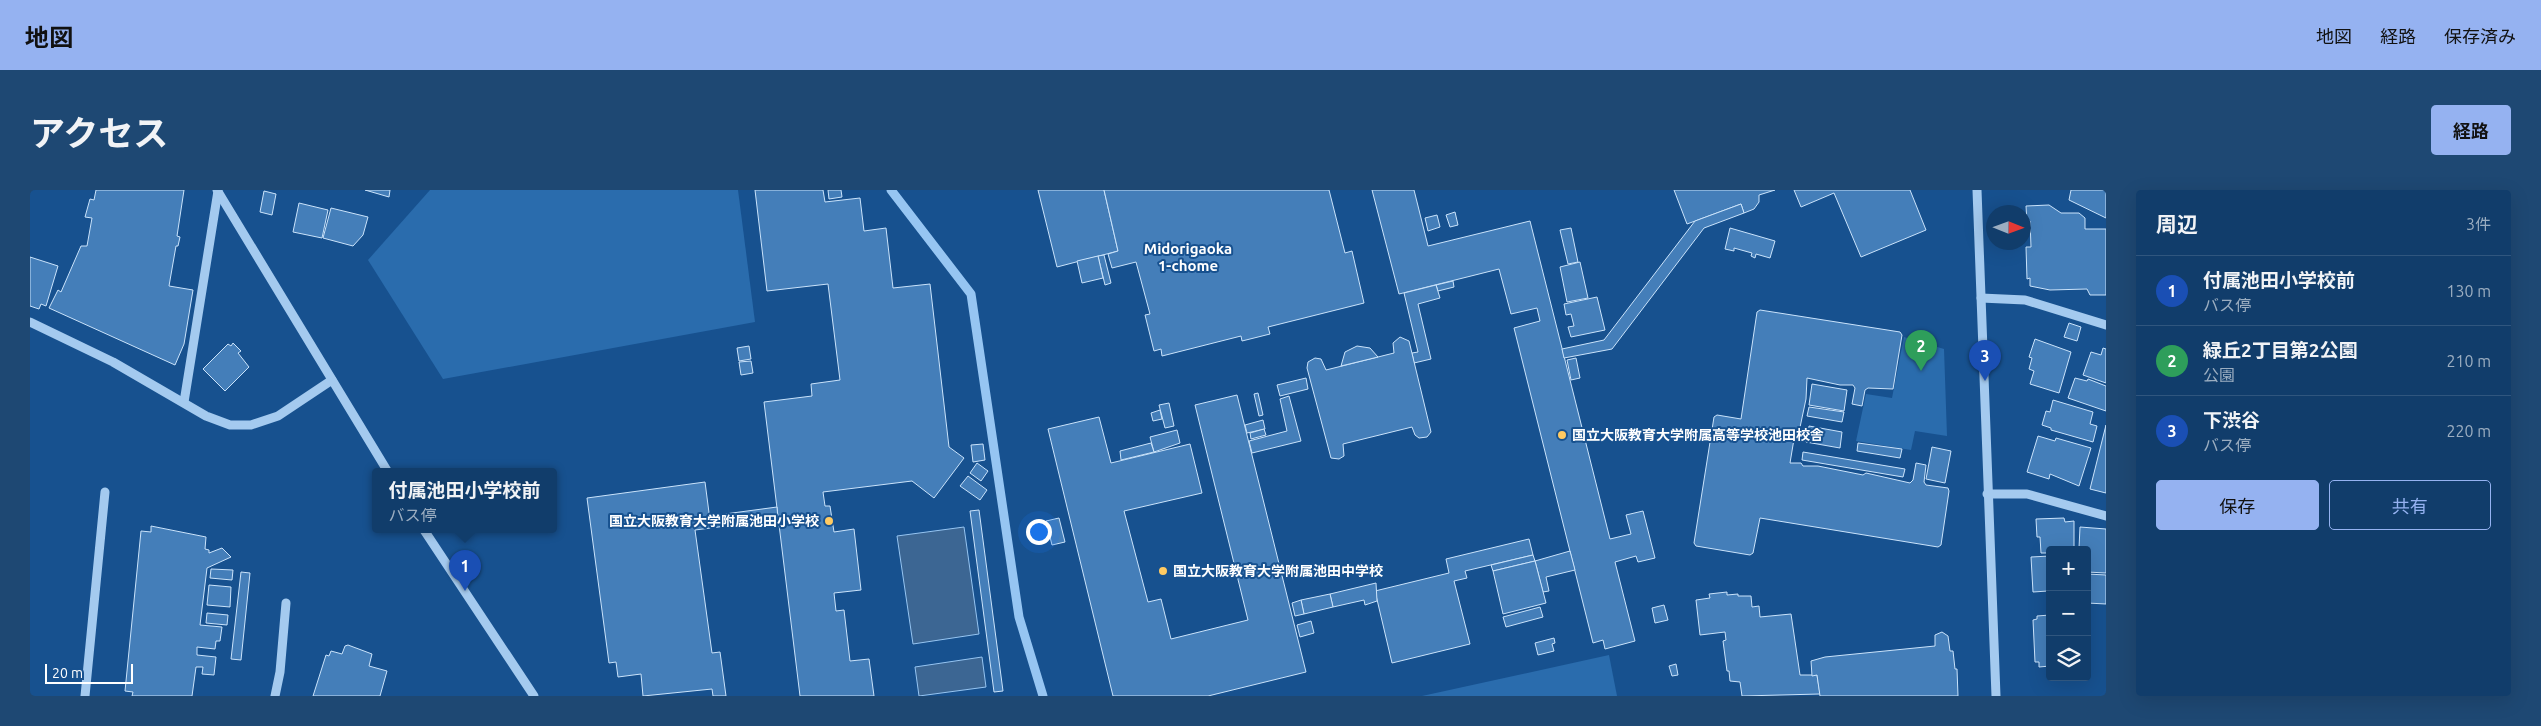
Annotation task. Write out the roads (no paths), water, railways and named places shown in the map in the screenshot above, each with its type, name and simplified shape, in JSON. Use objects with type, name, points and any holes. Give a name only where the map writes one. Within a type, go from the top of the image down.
[{"type":"street","points":[[1977,190],[1996,696]]},
{"type":"street","points":[[218,191],[386,468]]},
{"type":"street","points":[[184,402],[218,191]]},
{"type":"street","points":[[1981,298],[2025,300],[2106,326]]},
{"type":"street","points":[[30,322],[113,362],[206,416],[230,425],[251,425],[278,416],[332,380]]},
{"type":"street","points":[[85,696],[105,492]]},
{"type":"street","points":[[1987,494],[2027,494],[2106,516]]},
{"type":"street","points":[[426,533],[534,696]]},
{"type":"street","points":[[275,696],[280,672],[286,603]]},
{"type":"waterway","points":[[891,190],[971,294],[1019,617],[1043,696]]},
{"type":"place","name":"緑丘2丁目第2公園","points":[[1921,371]]},
{"type":"place","name":"下渋谷","points":[[1985,381]]},
{"type":"place","name":"国立大阪教育大学附属高等学校池田校舎","points":[[1562,435]]},
{"type":"place","name":"国立大阪教育大学附属池田小学校","points":[[829,521]]},
{"type":"place","name":"国立大阪教育大学附属池田中学校","points":[[1163,571]]},
{"type":"place","name":"付属池田小学校前","points":[[465,591]]},
{"type":"district","name":"Midorigaoka 1-chome","points":[[1188,258]]}]
